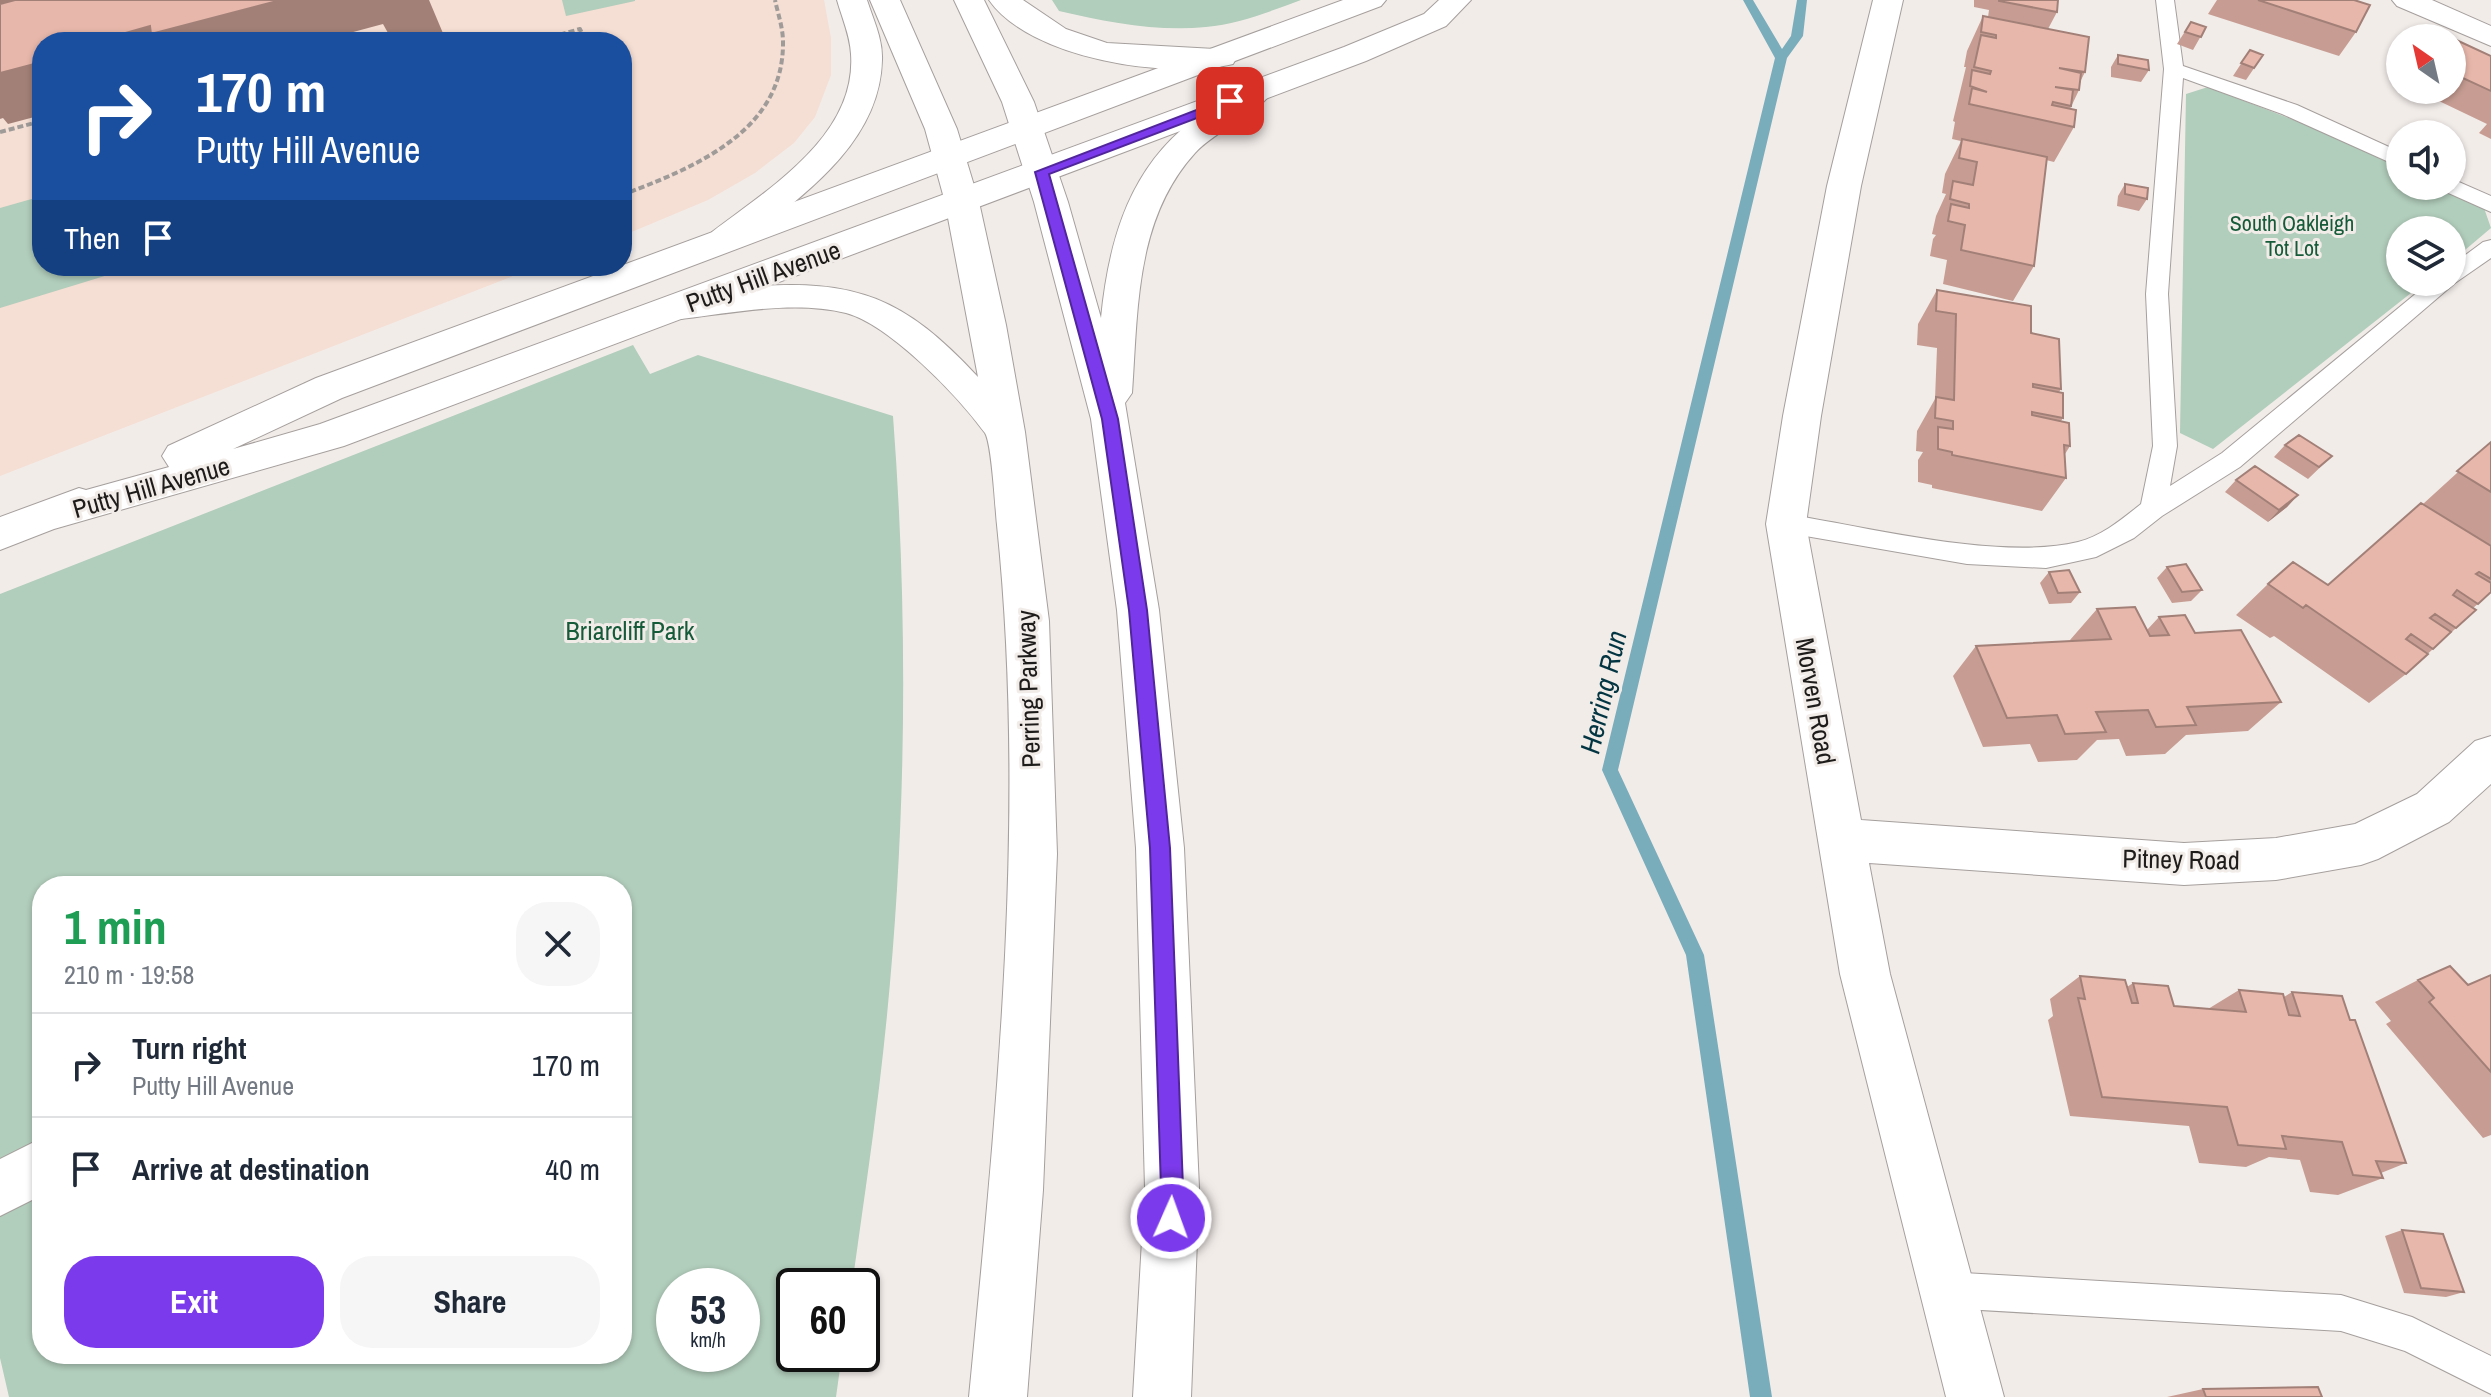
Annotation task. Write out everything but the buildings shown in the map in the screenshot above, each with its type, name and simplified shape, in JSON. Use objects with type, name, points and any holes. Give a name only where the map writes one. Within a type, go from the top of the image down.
[{"type":"main road","points":[[724,240],[821,159],[846,125],[864,88],[867,57],[852,0]]},
{"type":"main road","name":"Perring Parkway","points":[[885,0],[910,52],[950,157],[962,202],[988,325],[1006,432],[1028,621],[1033,854],[1016,1190],[998,1397]]},
{"type":"main road","points":[[969,0],[1027,129],[1042,172],[1110,419],[1138,610],[1160,848],[1172,1188],[1162,1397]]},
{"type":"main road","points":[[1004,0],[1028,21],[1082,48],[1133,56],[1222,57]]},
{"type":"main road","name":"Putty Hill Avenue","points":[[632,274],[1371,0]]},
{"type":"main road","name":"Putty Hill Avenue","points":[[54,514],[330,436],[1256,92],[1435,20],[1456,0]]},
{"type":"main road","name":"Morven Road","points":[[1888,0],[1844,186],[1802,416],[1786,524],[1865,974],[1975,1397]]},
{"type":"main road","points":[[2407,0],[2491,37]]},
{"type":"main road","points":[[1110,419],[1127,252],[1138,208],[1158,174],[1185,144],[1256,92]]},
{"type":"main road","name":"Putty Hill Avenue","points":[[0,534],[54,514],[329,388],[628,276]]},
{"type":"main road","points":[[681,307],[808,296],[850,302],[884,316],[927,348],[1006,432]]},
{"type":"main road","name":"Pitney Road","points":[[1842,840],[2184,864],[2276,859],[2361,844],[2433,808],[2491,755]]},
{"type":"main road","points":[[0,1189],[32,1171]]},
{"type":"lane","points":[[2153,509],[2165,446],[2157,294],[2174,69],[2165,0]]},
{"type":"lane","points":[[2174,69],[2273,103],[2386,153]]},
{"type":"lane","points":[[2466,193],[2491,205]]},
{"type":"lane","points":[[2466,266],[2491,247]]},
{"type":"lane","points":[[1786,524],[1967,554],[2046,558],[2087,550],[2125,531],[2153,509],[2231,460],[2427,296]]},
{"type":"lane","points":[[1946,1290],[2341,1313],[2412,1335],[2491,1376]]},
{"type":"path","points":[[632,191],[708,160],[747,130],[776,94],[784,62],[783,26],[775,0]]},
{"type":"path","points":[[0,132],[32,124]]},
{"type":"shaded area","points":[[0,0],[824,0],[831,38],[831,75],[815,117],[794,143],[755,173],[708,200],[632,232],[632,32],[32,32],[32,276],[513,276],[0,476]]},
{"type":"green space","points":[[562,0],[635,0],[635,1],[566,16]]},
{"type":"green space","points":[[1052,0],[1301,0],[1231,23],[1188,28],[1151,27],[1095,19],[1059,11]]},
{"type":"green space","name":"South Oakleigh Tot Lot","points":[[2208,87],[2348,141],[2386,159],[2386,200],[2466,199],[2484,208],[2491,228],[2466,249],[2466,216],[2386,216],[2386,296],[2407,296],[2213,449],[2180,433],[2186,94]]},
{"type":"green space","points":[[32,199],[32,276],[105,276],[0,308],[0,208]]},
{"type":"green space","name":"Briarcliff Park","points":[[633,345],[650,374],[698,355],[893,416],[902,584],[900,837],[888,1005],[854,1268],[776,1268],[776,1372],[839,1372],[836,1397],[9,1397],[0,1358],[0,594]]},
{"type":"waterway","name":"Herring Run","points":[[1748,0],[1781,58]]},
{"type":"waterway","points":[[1781,58],[1797,36],[1802,0]]},
{"type":"waterway","name":"Herring Run","points":[[1761,1397],[1695,955],[1610,770],[1781,58]]},
{"type":"route","points":[[1171,1218],[1160,848],[1138,610],[1110,419],[1042,172],[1230,101]]}]
